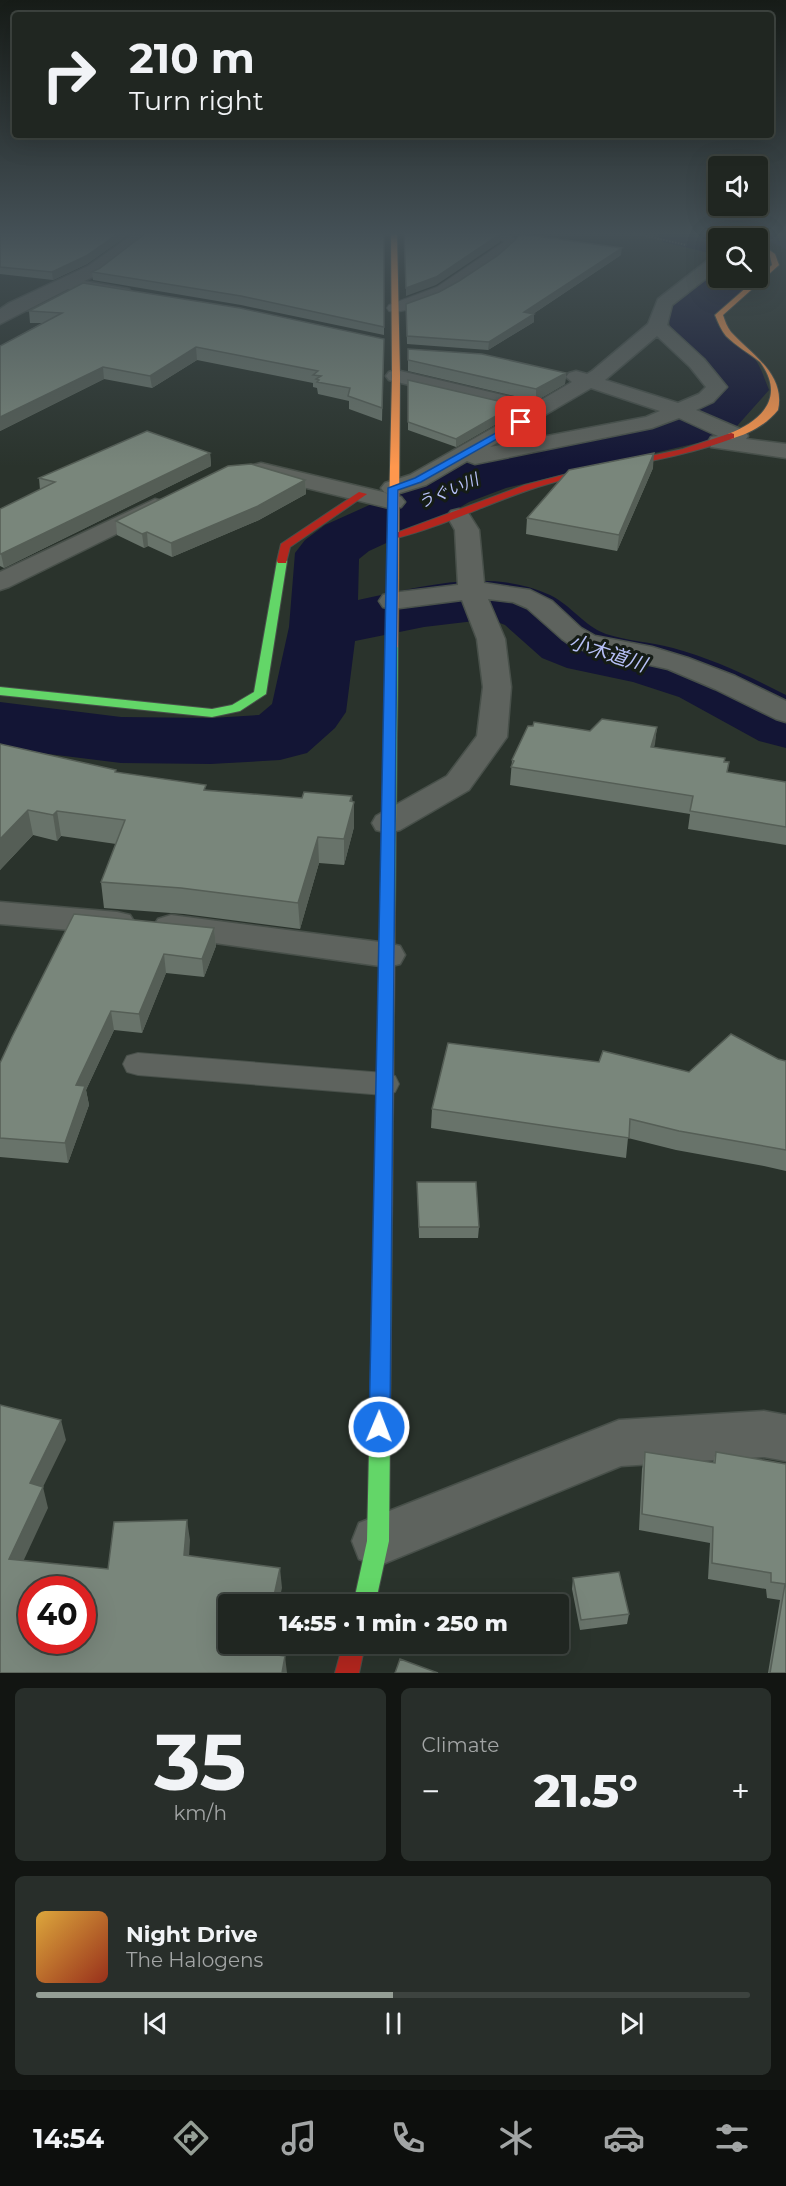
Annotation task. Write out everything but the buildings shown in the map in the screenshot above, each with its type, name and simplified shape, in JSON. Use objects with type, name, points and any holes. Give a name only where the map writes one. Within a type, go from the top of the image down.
[{"type":"street","points":[[366,1594],[378,1541],[396,376],[394,311]]},
{"type":"street","points":[[242,469],[252,468],[362,494],[393,495],[591,381],[657,326],[662,311]]},
{"type":"street","points":[[393,535],[418,532],[546,481],[681,452],[728,439],[768,419],[777,409],[784,392],[781,376],[725,329],[719,315],[722,311]]},
{"type":"street","points":[[459,458],[488,456],[652,422],[706,398],[717,387],[697,363],[657,326]]},
{"type":"street","points":[[372,341],[417,352]]},
{"type":"street","points":[[558,373],[591,381],[679,410],[728,439],[786,451]]},
{"type":"street","points":[[396,376],[541,410]]},
{"type":"street","points":[[0,692],[212,713],[236,708],[260,694],[285,546],[362,494]]},
{"type":"street","points":[[0,582],[170,498]]},
{"type":"street","points":[[388,823],[458,783],[492,737],[497,687],[491,639],[472,592],[467,530],[459,516]]},
{"type":"street","points":[[392,602],[472,592],[503,593],[534,601],[553,612],[568,630],[585,642],[660,658],[718,678],[786,713]]},
{"type":"street","points":[[0,913],[184,928],[387,955]]},
{"type":"street","points":[[378,1541],[619,1443],[764,1434],[786,1438]]},
{"type":"street","points":[[346,1673],[351,1654]]},
{"type":"lane","points":[[138,1064],[384,1084]]},
{"type":"waterway","name":"うぐい川","points":[[323,627],[327,553],[347,538],[426,502],[448,489],[487,475],[695,427],[718,415],[743,390],[735,367],[696,334],[690,311]]},
{"type":"waterway","name":"小木道川","points":[[323,627],[424,607],[483,600],[508,602],[529,611],[567,643],[592,653],[648,663],[705,682],[786,725]]},
{"type":"waterway","name":"うぐい川","points":[[0,725],[121,740],[211,741],[280,737],[308,712],[323,627]]},
{"type":"traffic: fast","points":[[0,691],[212,713],[236,708],[260,694],[282,561]]},
{"type":"traffic: fast","points":[[388,914],[392,647]]},
{"type":"traffic: fast","points":[[366,1594],[378,1541],[383,1227]]},
{"type":"traffic: slow","points":[[392,647],[395,311]]},
{"type":"traffic: slow","points":[[723,311],[719,315],[730,335],[771,369],[781,387],[781,398],[772,412],[760,422],[731,436]]},
{"type":"traffic: slow","points":[[383,1227],[388,914]]},
{"type":"traffic: jam","points":[[393,536],[433,524],[548,481],[664,457],[731,436]]},
{"type":"traffic: jam","points":[[282,561],[285,546],[362,494]]},
{"type":"traffic: jam","points":[[347,1673],[352,1654]]},
{"type":"route","points":[[379,1427],[393,488],[418,480],[521,422]]}]
